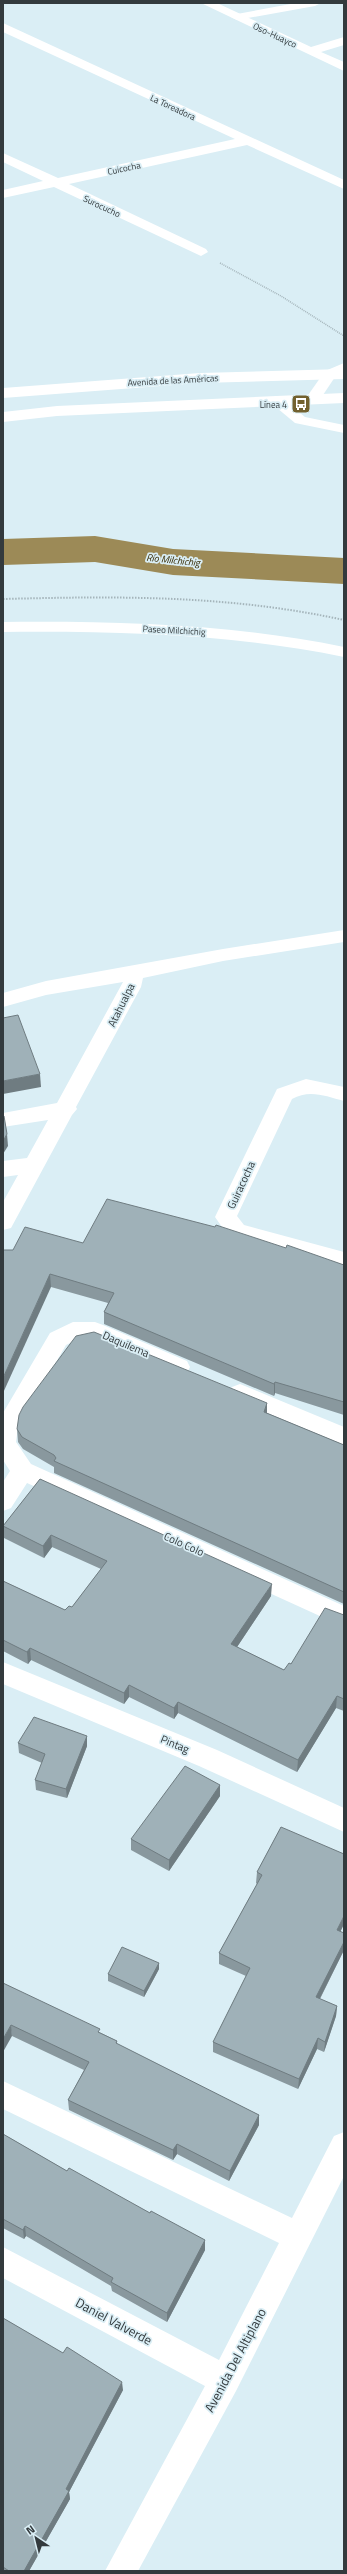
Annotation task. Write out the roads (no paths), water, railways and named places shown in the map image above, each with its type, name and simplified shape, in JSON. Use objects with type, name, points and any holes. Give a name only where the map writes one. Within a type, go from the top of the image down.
[{"type":"street","name":"Oso-Huayco","points":[[207,3],[344,68]]},
{"type":"street","name":"La Toreadora","points":[[5,30],[246,141],[340,181]]},
{"type":"street","points":[[310,51],[344,41]]},
{"type":"street","name":"Cuicocha","points":[[3,194],[246,141]]},
{"type":"street","name":"Surocucho","points":[[3,157],[54,183],[201,252]]},
{"type":"street","points":[[314,398],[344,367]]},
{"type":"street","name":"Avenida de las Américas","points":[[3,393],[200,378],[337,374]]},
{"type":"street","points":[[3,417],[57,411],[314,398],[344,398]]},
{"type":"street","name":"Paseo Milchichig","points":[[3,627],[173,628],[253,636],[344,652]]},
{"type":"street","name":"Atahualpa","points":[[3,1222],[67,1109],[131,987],[135,973],[223,955],[344,936]]},
{"type":"street","points":[[3,1000],[46,988],[135,973]]},
{"type":"street","name":"Guiracocha","points":[[344,1094],[315,1086],[296,1086],[284,1094],[226,1217],[237,1231],[344,1260]]},
{"type":"street","points":[[3,1120],[67,1109]]},
{"type":"street","points":[[3,1169],[35,1166]]},
{"type":"street","name":"Daquilema","points":[[23,1471],[4,1443],[7,1426],[58,1339],[73,1331],[95,1331],[197,1375]]},
{"type":"street","points":[[219,1384],[344,1437]]},
{"type":"street","points":[[3,1501],[23,1471]]},
{"type":"street","name":"Colo Colo","points":[[23,1471],[344,1617]]},
{"type":"street","name":"Pintag","points":[[3,1673],[208,1758],[344,1820]]},
{"type":"street","points":[[3,2095],[299,2237]]},
{"type":"street","name":"Avenida Del Altiplano","points":[[121,2571],[225,2380],[342,2155]]},
{"type":"street","name":"Daniel Valverde","points":[[3,2262],[225,2380]]},
{"type":"lane","points":[[237,18],[315,3]]},
{"type":"lane","points":[[276,400],[300,420],[344,429]]},
{"type":"waterway","name":"Río Milchichig","points":[[3,552],[95,549],[173,562],[344,571]]},
{"type":"place","name":"Línea 4","points":[[301,404]]}]
